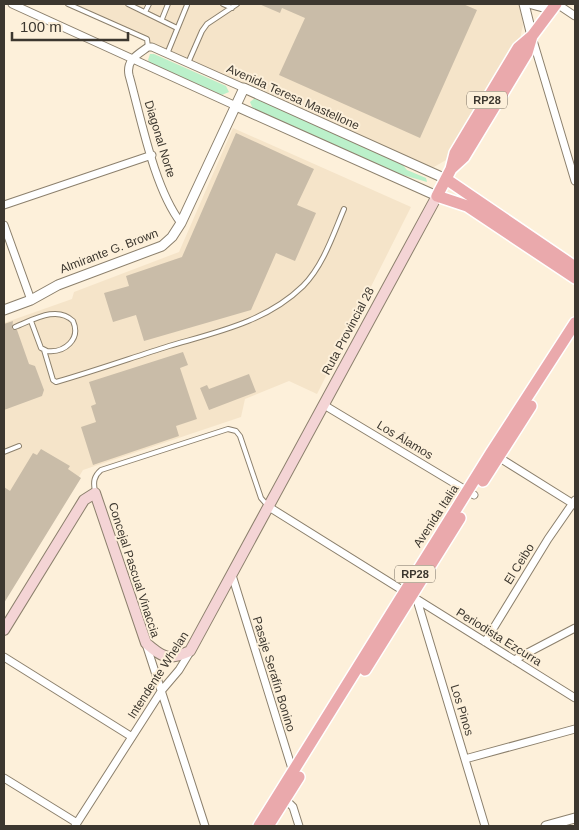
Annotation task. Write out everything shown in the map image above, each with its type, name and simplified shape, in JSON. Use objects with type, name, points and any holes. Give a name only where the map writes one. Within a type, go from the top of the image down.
[{"type":"main road","name":"RP28","points":[[448,174],[464,157],[522,61],[532,36],[556,4]]},
{"type":"main road","name":"Ruta Provincial 28","points":[[269,507],[448,174]]},
{"type":"main road","points":[[448,174],[575,267]]},
{"type":"main road","points":[[437,196],[468,206],[575,278]]},
{"type":"main road","name":"Avenida Italia","points":[[259,826],[282,796],[411,596],[471,493],[575,324]]},
{"type":"main road","name":"Avenida Italia","points":[[495,455],[575,336]]},
{"type":"main road","points":[[4,630],[84,500],[96,493]]},
{"type":"main road","name":"Concejal Pascual Vinaccia","points":[[96,493],[146,643]]},
{"type":"main road","name":"Intendente Whelan","points":[[190,651],[269,507]]},
{"type":"main road","points":[[146,643],[162,656],[169,658],[190,651]]},
{"type":"main road","name":"Avenida Italia","points":[[268,826],[282,796]]},
{"type":"street","points":[[12,4],[437,196]]},
{"type":"street","points":[[524,4],[532,36],[574,170],[575,181]]},
{"type":"street","points":[[532,4],[543,7],[556,4],[575,16]]},
{"type":"street","points":[[132,58],[148,47]]},
{"type":"street","name":"Avenida Teresa Mastellone","points":[[148,47],[448,174]]},
{"type":"street","name":"Diagonal Norte","points":[[132,58],[128,67],[129,75],[152,155],[170,207],[181,223]]},
{"type":"street","name":"Almirante G. Brown","points":[[4,310],[31,300],[58,285],[162,246],[172,237],[181,223],[244,88]]},
{"type":"street","points":[[4,205],[152,155]]},
{"type":"street","points":[[4,224],[31,300]]},
{"type":"street","name":"Los Álamos","points":[[324,405],[471,493]]},
{"type":"street","points":[[495,455],[574,503]]},
{"type":"street","name":"El Ceibo","points":[[485,642],[574,503]]},
{"type":"street","name":"Periodista Ezcurra","points":[[269,507],[575,698]]},
{"type":"street","name":"Pasaje Serafín Bonino","points":[[232,574],[296,774]]},
{"type":"street","name":"Los Pinos","points":[[411,596],[485,826]]},
{"type":"street","points":[[514,660],[575,628]]},
{"type":"street","name":"Concejal Pascual Vinaccia","points":[[146,643],[205,826]]},
{"type":"street","name":"Intendente Whelan","points":[[76,824],[162,690],[179,670],[190,651]]},
{"type":"street","points":[[4,657],[132,737]]},
{"type":"street","points":[[465,759],[575,729]]},
{"type":"street","points":[[4,778],[76,824]]},
{"type":"street","points":[[282,796],[293,807],[299,826]]},
{"type":"street","points":[[546,826],[575,818]]},
{"type":"lane","points":[[68,4],[147,39],[148,47]]},
{"type":"lane","points":[[129,4],[177,28]]},
{"type":"lane","points":[[145,12],[149,4]]},
{"type":"lane","points":[[162,19],[168,4]]},
{"type":"lane","points":[[223,4],[232,8]]},
{"type":"lane","points":[[188,64],[202,31],[207,24],[237,4]]},
{"type":"lane","points":[[167,54],[187,5]]},
{"type":"lane","points":[[31,321],[41,348],[44,350],[53,380],[56,382],[220,332],[264,315],[304,285],[316,271],[344,209]]},
{"type":"lane","points":[[15,327],[60,313],[73,321],[76,333],[70,344],[53,352],[44,350]]},
{"type":"lane","points":[[96,493],[94,483],[96,475],[101,470],[228,429],[236,431],[240,436],[261,498],[269,507]]},
{"type":"lane","points":[[4,452],[19,446]]},
{"type":"shaded area","points":[[63,4],[520,4],[523,25],[519,44],[446,160],[434,167],[427,166]]},
{"type":"shaded area","points":[[233,128],[411,207],[317,394],[289,381],[245,399],[241,417],[83,470],[4,600],[4,323],[72,299],[74,292],[179,252]]},
{"type":"green space","points":[[150,54],[154,54],[226,86],[229,92],[222,95],[150,63],[148,60]]},
{"type":"green space","points":[[255,98],[402,164],[407,170],[426,178],[427,182],[396,173],[253,109],[250,102]]},
{"type":"building","points":[[259,4],[463,4],[477,10],[420,138],[279,75],[305,18],[282,8],[280,13]]},
{"type":"building","points":[[236,133],[314,169],[297,205],[316,213],[295,261],[276,253],[251,310],[144,341],[136,315],[113,322],[104,293],[129,286],[126,276],[182,257]]},
{"type":"building","points":[[13,321],[12,329],[17,330],[29,364],[35,366],[44,390],[42,396],[4,410],[4,324]]},
{"type":"building","points":[[183,352],[188,365],[180,368],[197,419],[176,426],[179,436],[93,465],[81,427],[96,422],[91,406],[96,404],[89,382]]},
{"type":"building","points":[[249,374],[256,392],[209,410],[200,388],[207,385],[209,389]]},
{"type":"building","points":[[41,449],[70,466],[68,469],[81,478],[4,603],[4,487],[10,491],[33,453],[37,455]]}]
